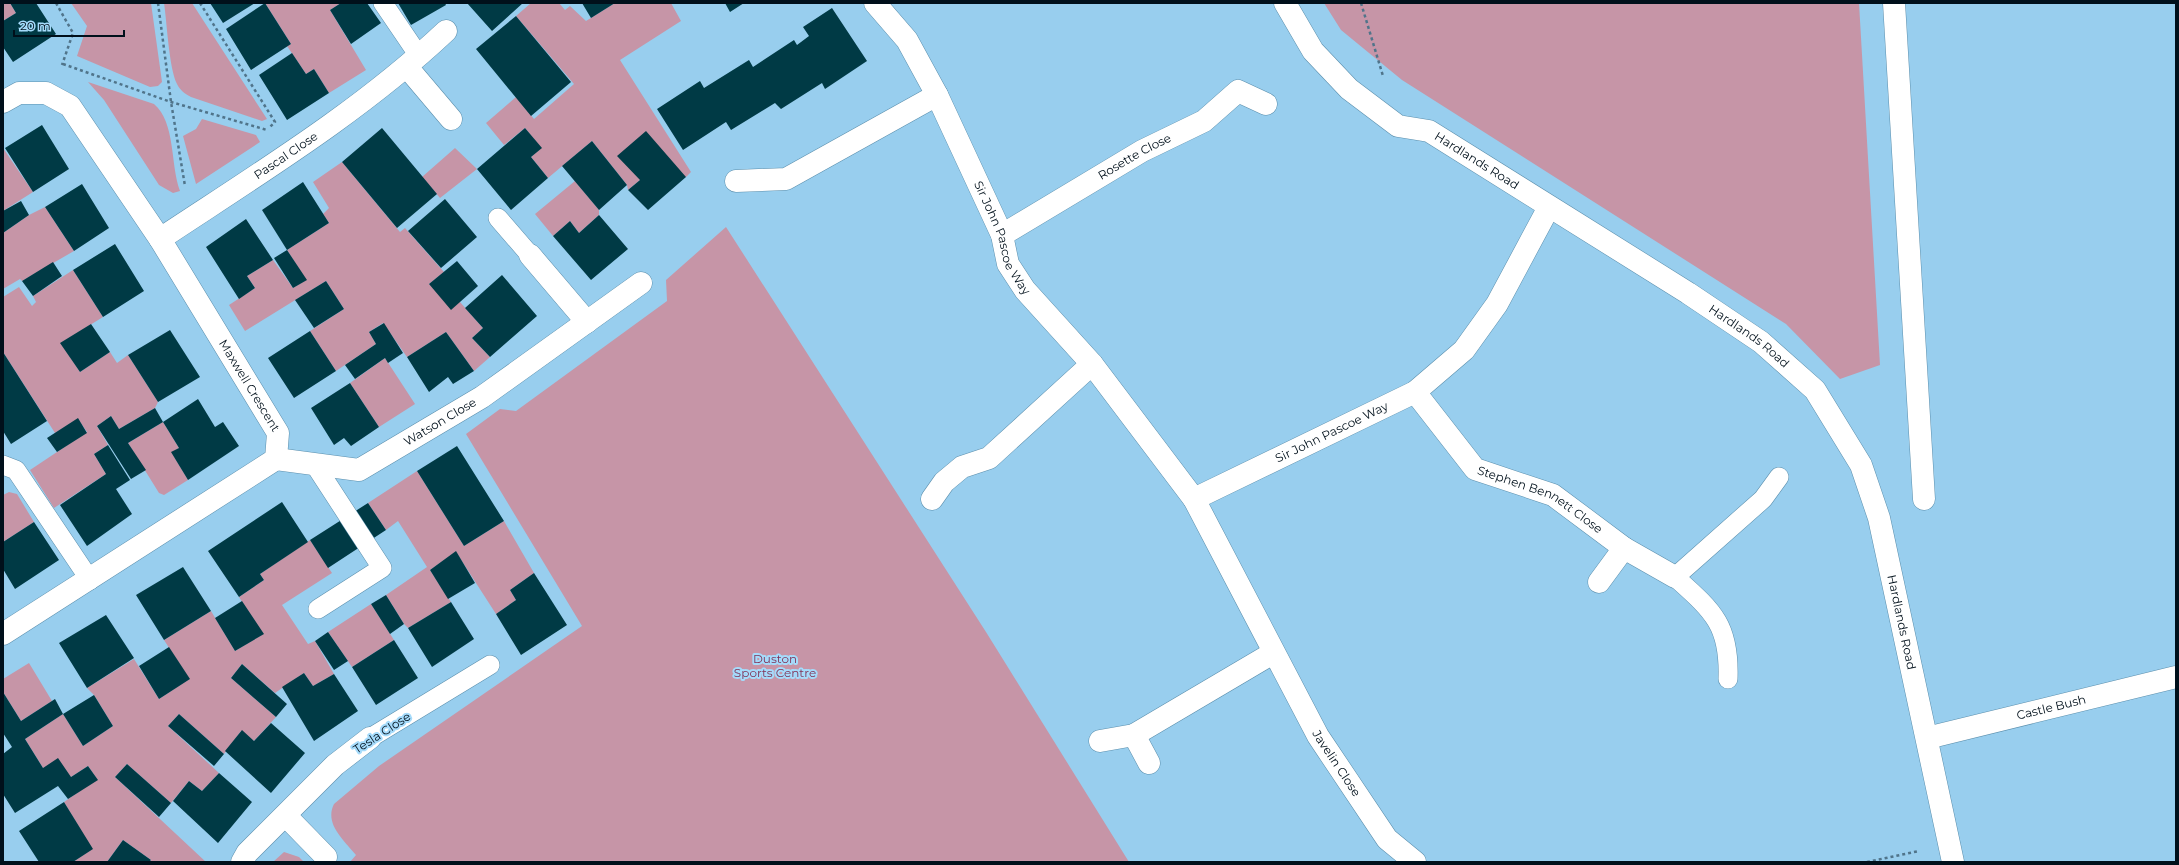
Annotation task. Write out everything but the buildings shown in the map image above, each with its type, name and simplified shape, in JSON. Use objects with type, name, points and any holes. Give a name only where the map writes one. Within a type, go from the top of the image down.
[{"type":"street","name":"Sir John Pascoe Way","points":[[875,3],[907,40],[937,95],[1002,235],[1008,264],[1025,290],[1092,364],[1194,499],[1415,392],[1464,350],[1497,304],[1549,207]]},
{"type":"street","name":"Hardlands Road","points":[[1285,3],[1313,51],[1350,89],[1398,126],[1429,131],[1688,293],[1761,342],[1815,390],[1861,465],[1879,518],[1951,853]]},
{"type":"street","points":[[1894,3],[1924,499]]},
{"type":"street","name":"Pascal Close","points":[[160,239],[287,156],[413,61],[446,31]]},
{"type":"street","points":[[413,61],[451,119]]},
{"type":"street","name":"Rosette Close","points":[[1002,235],[1142,151],[1204,121],[1238,91],[1266,104]]},
{"type":"street","name":"Maxwell Crescent","points":[[3,102],[19,93],[46,93],[70,106],[160,239],[278,433],[276,459]]},
{"type":"street","points":[[736,181],[786,179],[937,95]]},
{"type":"street","points":[[530,256],[586,322]]},
{"type":"street","name":"Watson Close","points":[[276,459],[359,470],[482,397],[641,283]]},
{"type":"street","points":[[932,499],[944,482],[962,467],[989,458],[1092,364]]},
{"type":"street","name":"Stephen Bennett Close","points":[[1415,392],[1475,469],[1553,495],[1624,548],[1675,576]]},
{"type":"street","points":[[3,634],[90,580],[276,459]]},
{"type":"street","name":"Javelin Close","points":[[1194,499],[1273,653],[1318,736],[1387,839],[1415,862]]},
{"type":"street","points":[[1599,582],[1624,548]]},
{"type":"street","points":[[1100,741],[1134,735],[1273,653]]},
{"type":"street","name":"Castle Bush","points":[[1927,738],[2176,677]]},
{"type":"street","points":[[1134,735],[1149,763]]},
{"type":"street","name":"Tesla Close","points":[[242,862],[247,853],[286,816],[335,765],[370,738]]},
{"type":"street","points":[[286,816],[326,857]]},
{"type":"lane","points":[[383,3],[413,61]]},
{"type":"lane","points":[[498,218],[530,256]]},
{"type":"lane","points":[[3,465],[16,470],[90,580]]},
{"type":"lane","points":[[315,465],[382,568],[318,609]]},
{"type":"lane","points":[[1728,679],[1729,655],[1721,626],[1703,602],[1675,576],[1763,499],[1779,477]]},
{"type":"lane","name":"Tesla Close","points":[[370,738],[490,665]]},
{"type":"path","points":[[46,93],[63,64],[73,33],[56,3]]},
{"type":"path","points":[[158,3],[171,102],[191,219]]},
{"type":"path","points":[[200,3],[275,122],[267,130]]},
{"type":"path","points":[[1361,3],[1398,126]]},
{"type":"path","points":[[63,64],[171,102],[267,130],[287,156]]},
{"type":"path","points":[[1867,862],[1951,853]]},
{"type":"green space","points":[[3,3],[10,3],[16,13],[3,21]]},
{"type":"green space","points":[[71,3],[151,3],[162,82],[158,86],[150,87],[77,56],[87,26]]},
{"type":"green space","points":[[164,3],[192,3],[267,119],[262,121],[191,97],[181,90],[174,77],[172,67]]},
{"type":"green space","points":[[265,3],[341,3],[330,10],[366,70],[329,93],[314,69],[306,74],[287,46],[291,44]]},
{"type":"green space","points":[[531,3],[559,3],[565,10],[570,6],[586,21],[615,3],[671,3],[681,21],[620,60],[691,172],[686,177],[640,180],[628,190],[627,185],[592,141],[548,178],[531,157],[541,148],[525,128],[504,145],[486,123],[516,97],[534,119],[574,84],[516,16]]},
{"type":"green space","points":[[1324,3],[1859,3],[1880,365],[1840,379],[1786,324],[1402,80],[1341,30]]},
{"type":"green space","points":[[88,82],[154,104],[161,112],[166,122],[172,144],[175,169],[180,191],[173,193],[159,185],[104,100]]},
{"type":"green space","points":[[202,119],[256,135],[260,142],[196,184],[183,136],[196,129]]},
{"type":"green space","points":[[3,148],[33,192],[3,211]]},
{"type":"green space","points":[[455,148],[477,169],[440,198],[422,177]]},
{"type":"green space","points":[[342,162],[400,232],[405,228],[444,272],[429,284],[460,302],[483,328],[472,338],[490,357],[474,371],[446,332],[407,357],[383,323],[369,332],[376,344],[336,371],[310,331],[344,309],[326,281],[245,331],[229,305],[255,288],[247,276],[273,260],[293,288],[306,280],[287,250],[329,223],[323,214],[329,208],[313,182]]},
{"type":"green space","points":[[575,181],[599,210],[599,215],[579,233],[570,221],[553,236],[535,214]]},
{"type":"green space","points":[[45,207],[74,251],[22,281],[20,279],[3,289],[3,233],[29,215]]},
{"type":"green space","name":"Duston Sports Centre","points":[[726,227],[986,632],[1129,862],[350,862],[356,855],[341,838],[333,825],[332,811],[334,804],[379,766],[582,626],[466,434],[500,409],[516,411],[667,301],[666,280]]},
{"type":"green space","points":[[73,270],[103,317],[61,343],[80,372],[110,352],[117,363],[128,355],[158,402],[155,408],[119,429],[111,416],[97,426],[108,445],[94,454],[106,474],[54,508],[30,470],[87,432],[78,419],[55,433],[3,352],[3,297],[19,287],[32,306],[36,302],[33,296]]},
{"type":"green space","points":[[385,358],[415,404],[379,427],[350,383]]},
{"type":"green space","points":[[163,422],[179,448],[172,453],[188,480],[164,495],[159,493],[128,443]]},
{"type":"green space","points":[[417,471],[464,546],[504,521],[534,573],[510,590],[516,600],[496,614],[456,552],[430,570],[451,602],[408,628],[386,595],[427,567],[398,521],[386,530],[368,503]]},
{"type":"green space","points":[[9,492],[17,494],[34,522],[3,542],[3,495]]},
{"type":"green space","points":[[310,540],[332,573],[282,605],[308,644],[315,641],[334,674],[313,686],[304,673],[275,693],[242,664],[231,678],[276,717],[254,741],[241,731],[224,754],[179,714],[168,726],[219,773],[202,791],[189,781],[171,803],[127,764],[115,777],[206,862],[149,862],[151,860],[123,840],[107,862],[73,862],[92,849],[64,802],[97,779],[88,766],[71,777],[43,768],[25,739],[63,714],[83,746],[113,726],[94,695],[87,688],[134,659],[159,699],[189,679],[164,640],[211,611],[235,651],[263,634],[239,597],[264,580],[260,574]]},
{"type":"green space","points":[[371,604],[394,640],[352,667],[328,632]]},
{"type":"green space","points":[[29,663],[52,701],[21,721],[3,692],[3,679]]},
{"type":"green space","points":[[284,852],[299,857],[304,862],[273,862]]}]
